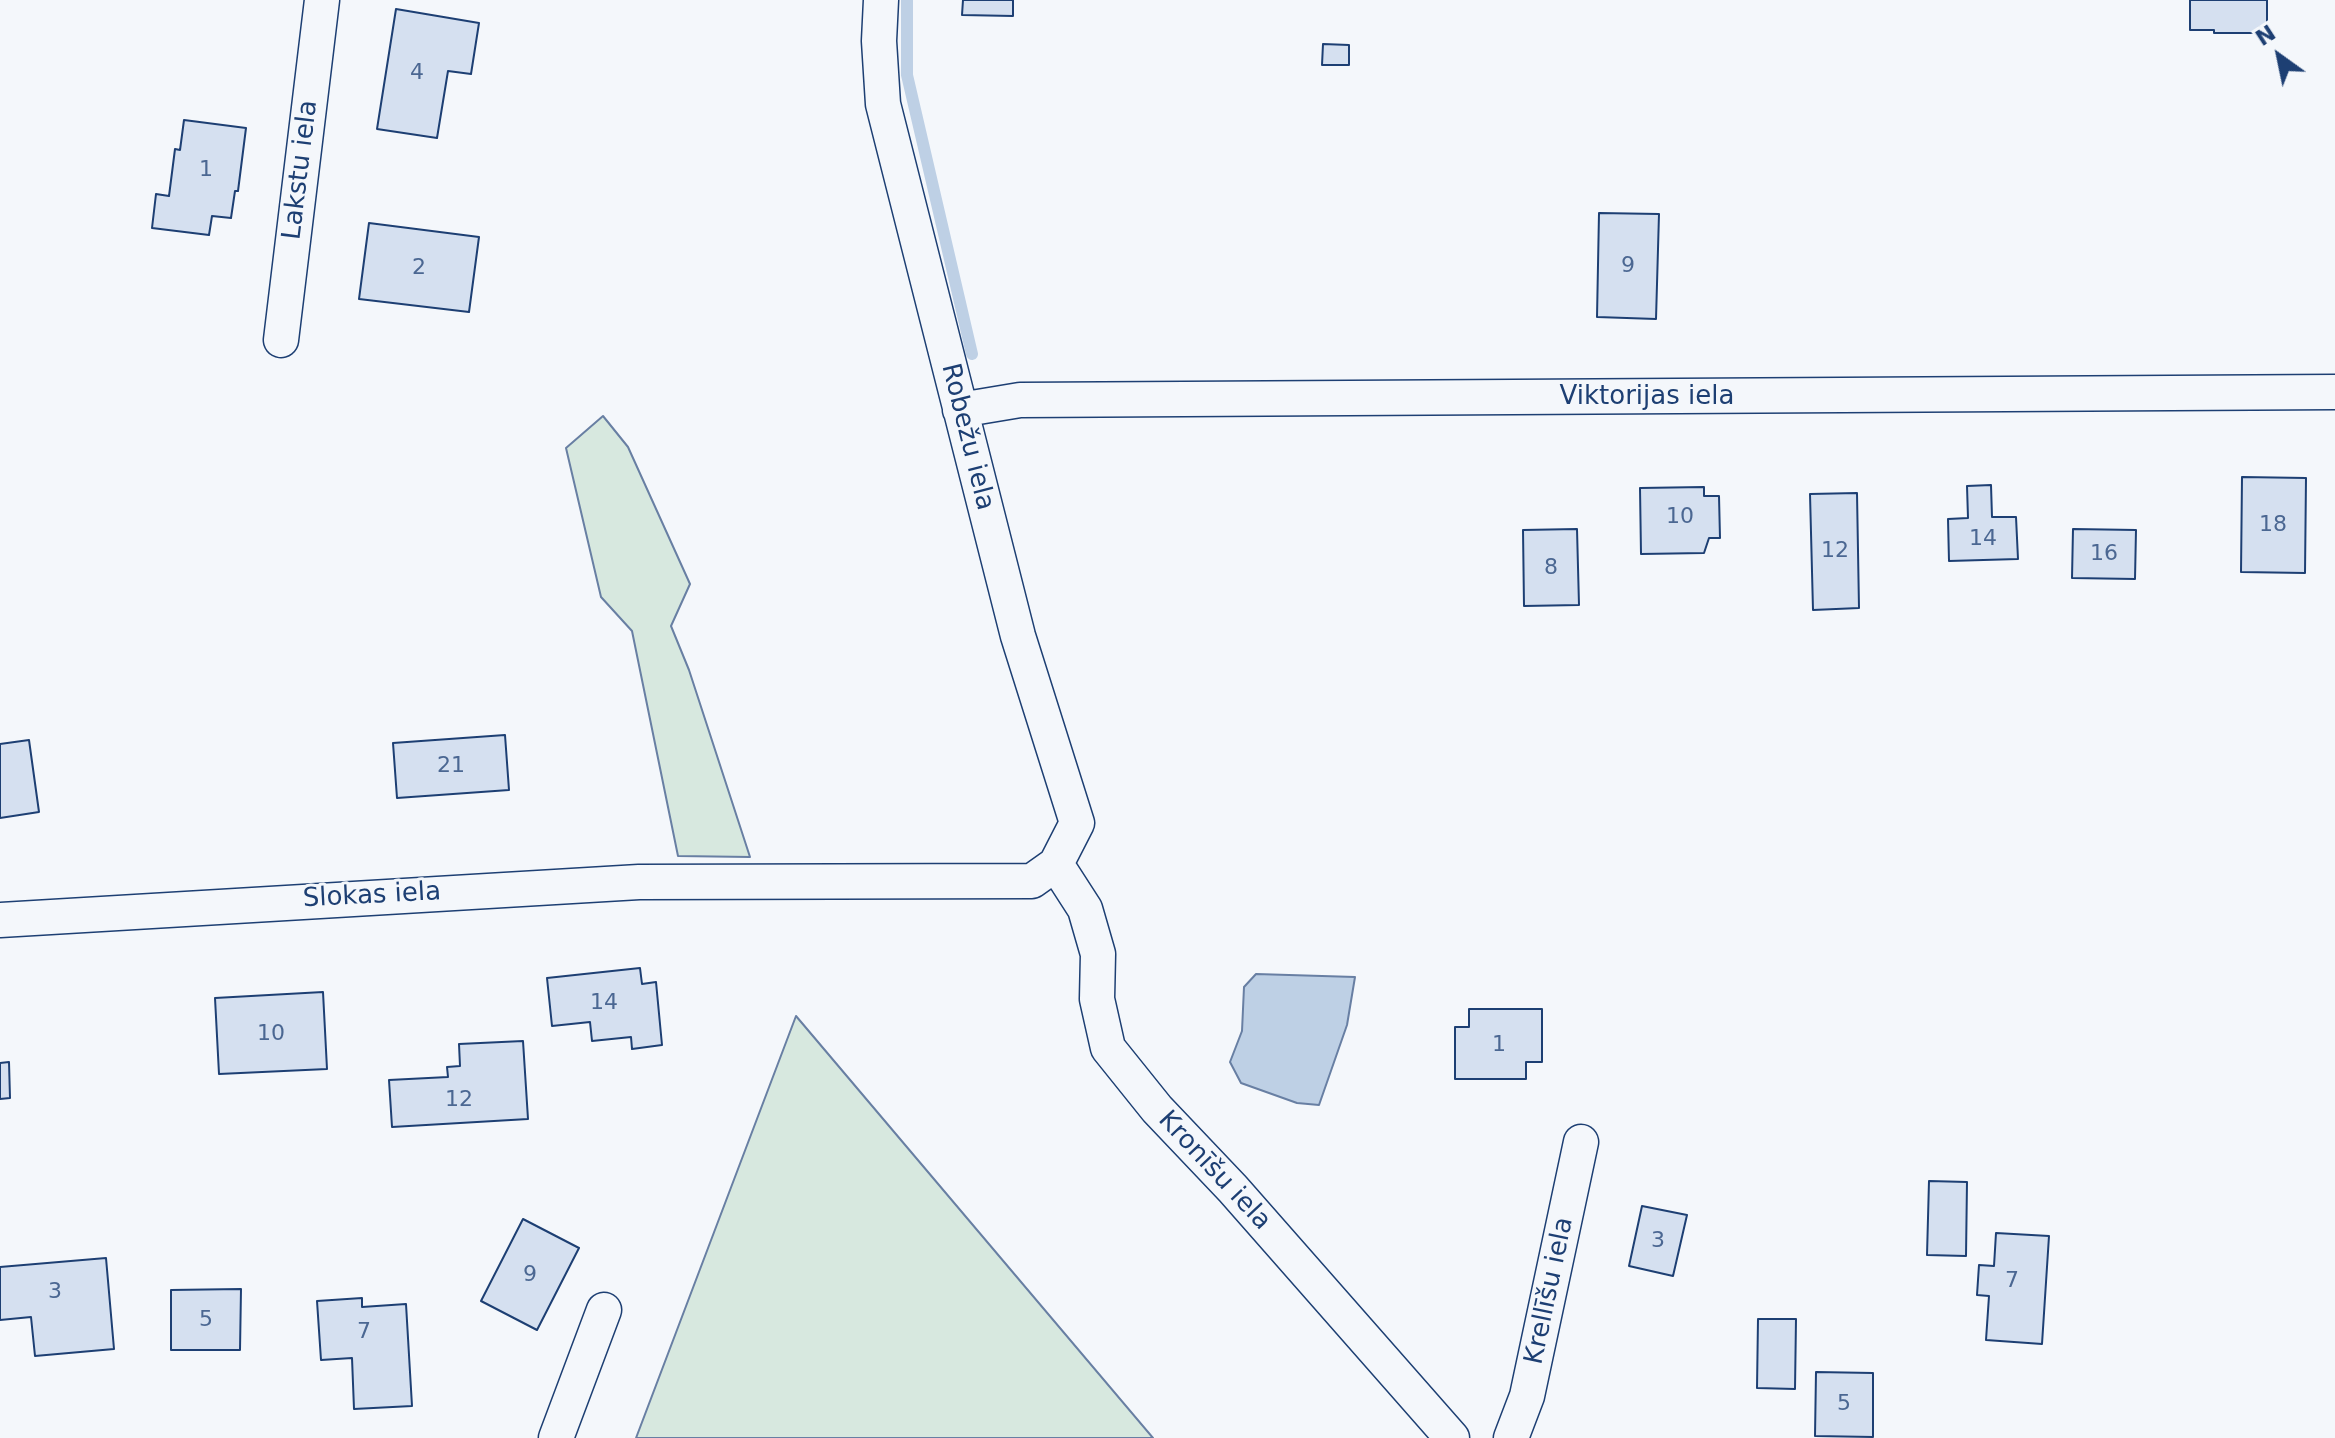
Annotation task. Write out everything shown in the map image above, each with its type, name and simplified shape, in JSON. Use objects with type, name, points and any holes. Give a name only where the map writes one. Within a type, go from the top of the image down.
[{"type":"street","name":"Lakstu iela","points":[[281,340],[322,0]]},
{"type":"street","name":"Robežu iela","points":[[881,0],[879,41],[883,104],[1018,636],[1077,823],[1056,864]]},
{"type":"street","name":"Viktorijas iela","points":[[960,410],[1020,400],[2335,392]]},
{"type":"street","name":"Slokas iela","points":[[0,920],[576,885],[745,881],[1032,881],[1056,864]]},
{"type":"street","name":"Kronīšu iela","points":[[1056,864],[1085,909],[1098,954],[1097,999],[1108,1048],[1157,1109],[1233,1189],[1452,1438]]},
{"type":"street","name":"Krellīšu iela","points":[[1511,1438],[1527,1396],[1581,1142]]},
{"type":"street","points":[[556,1438],[604,1310]]},
{"type":"shaded area","points":[[603,416],[628,447],[690,584],[671,626],[689,670],[750,857],[678,856],[632,631],[601,597],[566,448]]},
{"type":"shaded area","points":[[796,1016],[1153,1438],[636,1438]]},
{"type":"water","points":[[1256,974],[1355,977],[1347,1025],[1319,1105],[1297,1103],[1241,1083],[1230,1062],[1242,1031],[1244,987]]},
{"type":"building","points":[[963,0],[1013,0],[1013,16],[962,15]]},
{"type":"building","points":[[2190,0],[2267,0],[2267,33],[2190,30]]},
{"type":"building","points":[[396,9],[479,23],[471,74],[448,71],[437,138],[377,129]]},
{"type":"building","points":[[1323,44],[1349,45],[1349,65],[1322,65]]},
{"type":"building","points":[[184,120],[246,128],[238,191],[235,191],[231,218],[212,216],[209,235],[152,228],[156,194],[169,196],[175,149],[180,150]]},
{"type":"building","points":[[1599,213],[1659,214],[1656,319],[1597,317]]},
{"type":"building","points":[[369,223],[479,237],[469,312],[359,299]]},
{"type":"building","points":[[2242,477],[2306,478],[2305,573],[2241,572]]},
{"type":"building","points":[[1991,485],[1992,517],[2016,517],[2018,559],[1949,561],[1948,519],[1968,518],[1967,486]]},
{"type":"building","points":[[1704,487],[1704,496],[1719,496],[1720,538],[1709,538],[1704,553],[1641,554],[1640,488]]},
{"type":"building","points":[[1857,493],[1859,608],[1813,610],[1810,494]]},
{"type":"building","points":[[1577,529],[1579,605],[1524,606],[1523,530]]},
{"type":"building","points":[[2073,529],[2136,530],[2135,579],[2072,578]]},
{"type":"building","points":[[505,735],[509,790],[397,798],[393,743]]},
{"type":"building","points":[[29,740],[39,812],[0,818],[0,744]]},
{"type":"building","points":[[640,968],[642,984],[656,982],[662,1045],[632,1049],[631,1037],[592,1041],[590,1022],[552,1026],[547,978]]},
{"type":"building","points":[[323,992],[327,1069],[219,1074],[215,998]]},
{"type":"building","points":[[1469,1009],[1542,1009],[1542,1062],[1526,1062],[1526,1079],[1455,1079],[1455,1027],[1469,1027]]},
{"type":"building","points":[[523,1041],[528,1119],[392,1127],[389,1080],[448,1077],[447,1067],[460,1066],[459,1044]]},
{"type":"building","points":[[9,1062],[10,1098],[0,1099],[0,1063]]},
{"type":"building","points":[[1929,1181],[1967,1182],[1966,1256],[1927,1255]]},
{"type":"building","points":[[1642,1206],[1687,1215],[1673,1276],[1629,1266]]},
{"type":"building","points":[[523,1219],[579,1248],[537,1330],[481,1301]]},
{"type":"building","points":[[1996,1233],[2049,1236],[2042,1344],[1986,1340],[1989,1296],[1977,1295],[1979,1265],[1994,1266]]},
{"type":"building","points":[[106,1258],[114,1349],[35,1356],[31,1317],[0,1320],[0,1267]]},
{"type":"building","points":[[241,1289],[240,1350],[171,1350],[171,1290]]},
{"type":"building","points":[[362,1298],[362,1307],[406,1304],[412,1406],[354,1409],[352,1358],[321,1360],[317,1301]]},
{"type":"building","points":[[1758,1319],[1796,1319],[1795,1389],[1757,1388]]},
{"type":"building","points":[[1816,1372],[1873,1373],[1873,1437],[1815,1436]]},
{"type":"waterway","points":[[907,0],[907,75],[972,354]]}]
